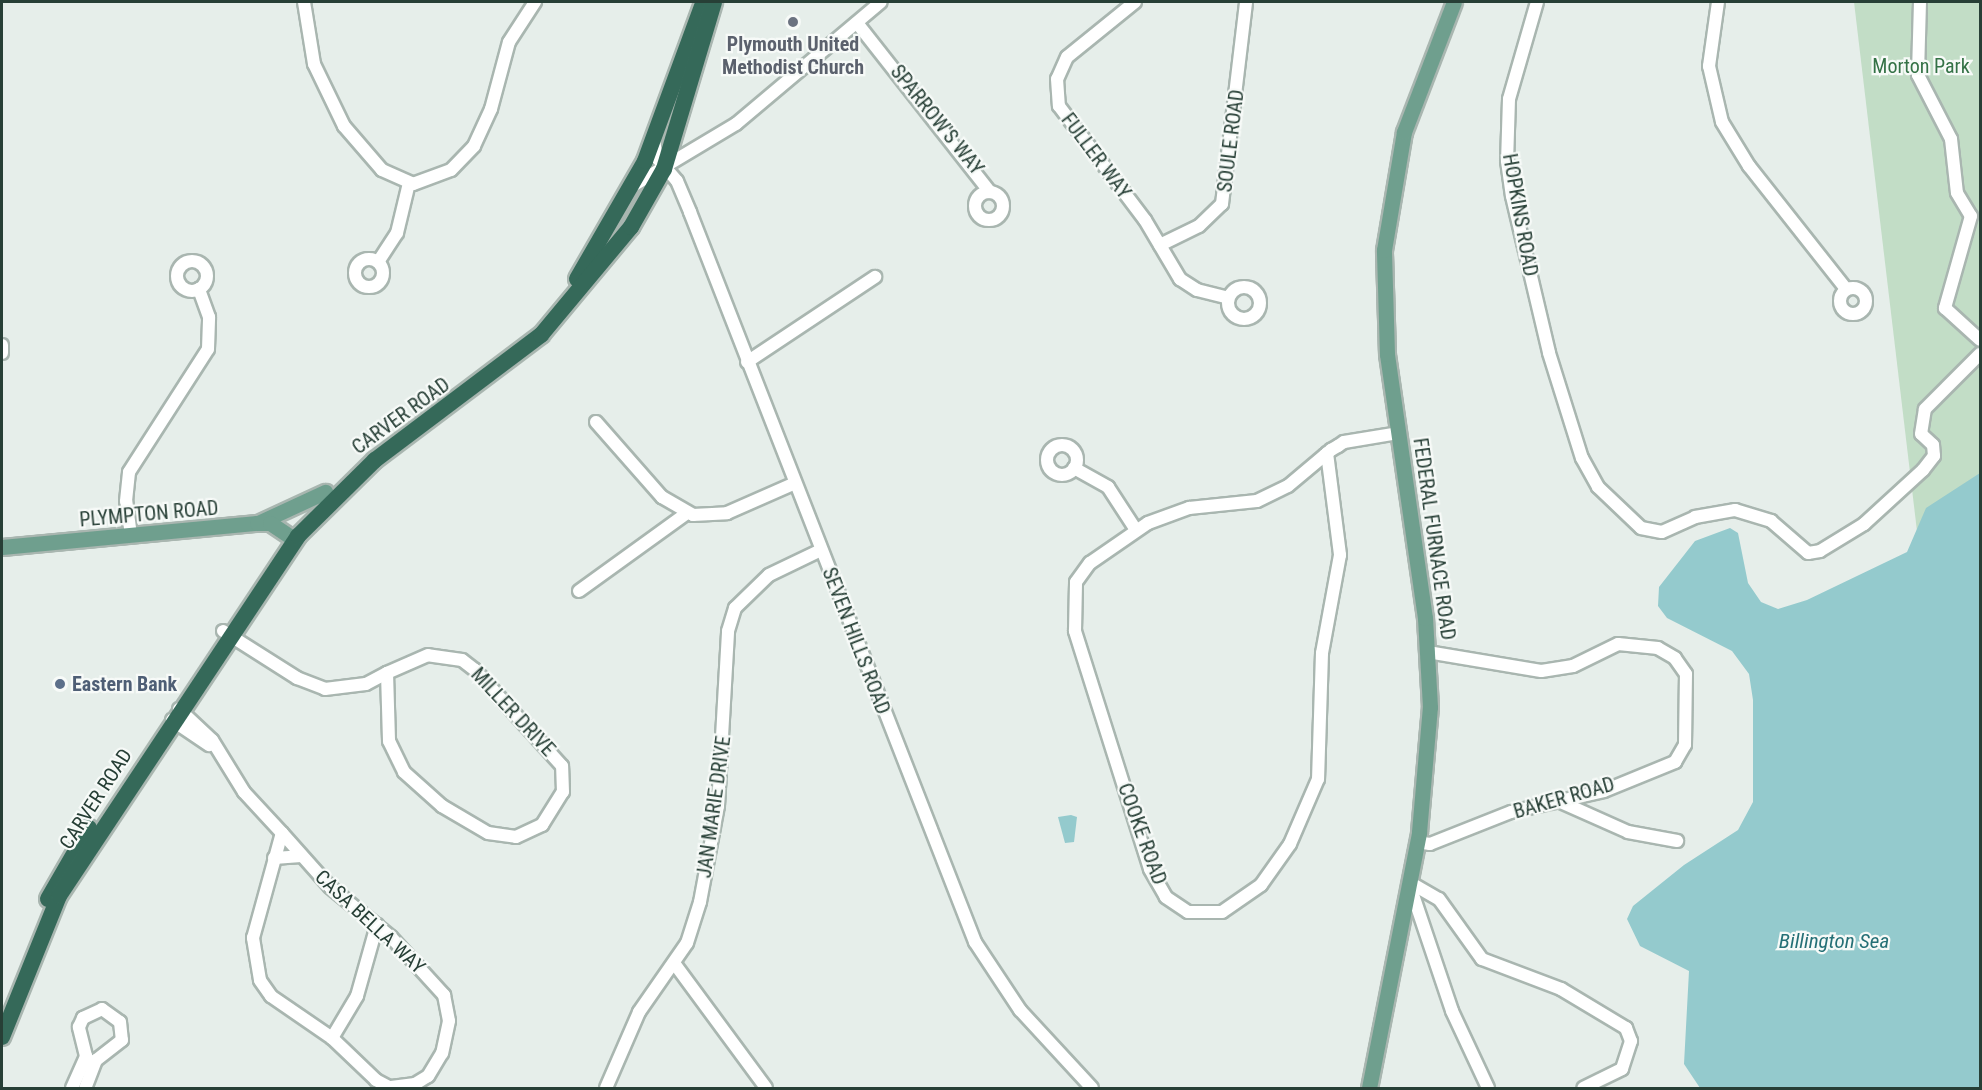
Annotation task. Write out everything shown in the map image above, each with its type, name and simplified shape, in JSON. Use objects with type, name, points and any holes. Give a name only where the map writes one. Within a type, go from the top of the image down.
[{"type":"highway","name":"CARVER ROAD","points":[[2,1037],[62,867],[325,492],[360,459],[493,362],[545,317],[596,252],[634,185],[654,140],[704,2]]},
{"type":"highway","points":[[664,168],[714,2]]},
{"type":"highway","name":"CARVER ROAD","points":[[292,537],[366,466],[549,327],[623,238],[664,168]]},
{"type":"highway","name":"CARVER ROAD","points":[[34,946],[72,873],[227,633]]},
{"type":"main road","name":"FEDERAL FURNACE ROAD","points":[[1369,1089],[1417,842],[1427,761],[1428,652],[1383,291],[1388,206],[1404,132],[1454,2]]},
{"type":"main road","points":[[257,522],[325,492]]},
{"type":"main road","name":"PLYMPTON ROAD","points":[[2,548],[257,522],[270,523],[292,537]]},
{"type":"street","points":[[304,2],[314,64],[338,117],[373,162],[409,183],[442,176],[474,146],[491,109],[509,42],[535,2]]},
{"type":"street","name":"CARVER ROAD","points":[[664,168],[736,124],[881,2]]},
{"type":"street","name":"FULLER WAY","points":[[1135,2],[1067,57],[1057,97],[1066,122],[1160,245],[1185,284],[1228,298]]},
{"type":"street","name":"SOULE ROAD","points":[[1160,245],[1199,226],[1222,204],[1246,2]]},
{"type":"street","name":"HOPKINS ROAD","points":[[1537,2],[1513,77],[1507,161],[1520,236],[1562,393],[1589,473],[1641,528],[1662,532],[1695,517],[1735,510],[1771,521],[1808,553],[1842,539],[1910,486],[1934,456],[1933,445],[1921,434],[1925,409],[1980,354]]},
{"type":"street","points":[[1718,2],[1709,66],[1722,122],[1749,166],[1846,290]]},
{"type":"street","points":[[1920,2],[1918,75],[1951,139],[1957,194],[1971,216],[1944,308],[1980,340]]},
{"type":"street","name":"SPARROW'S WAY","points":[[857,22],[990,192]]},
{"type":"street","name":"SEVEN HILLS ROAD","points":[[654,140],[664,168],[677,181],[975,942],[1020,1010],[1092,1089]]},
{"type":"street","points":[[634,185],[664,168]]},
{"type":"street","points":[[378,262],[397,233],[409,183]]},
{"type":"street","points":[[747,362],[875,277]]},
{"type":"street","points":[[131,535],[126,501],[129,472],[208,349],[209,317],[199,289]]},
{"type":"street","points":[[2,345],[2,353]]},
{"type":"street","points":[[596,422],[662,497],[687,513],[727,513],[795,483]]},
{"type":"street","name":"COOKE ROAD","points":[[1328,453],[1340,555],[1322,653],[1318,779],[1271,873],[1250,896],[1214,914],[1180,908],[1155,880],[1075,631],[1072,596],[1079,576],[1136,530],[1190,508],[1268,497],[1328,453],[1361,436],[1399,433]]},
{"type":"street","points":[[1074,468],[1108,488],[1136,530]]},
{"type":"street","points":[[579,591],[687,513]]},
{"type":"street","name":"JAN MARIE DRIVE","points":[[606,1089],[639,1012],[674,963],[700,902],[712,845],[731,618],[744,595],[768,575],[821,550]]},
{"type":"street","name":"MILLER DRIVE","points":[[227,633],[297,678],[325,689],[366,684],[387,673],[428,655],[462,660],[475,670],[562,766],[563,792],[542,825],[516,837],[488,833],[442,806],[404,772],[389,741],[387,673]]},
{"type":"street","name":"BAKER ROAD","points":[[1417,842],[1430,844],[1511,813],[1604,791],[1675,762],[1685,745],[1686,674],[1675,658],[1658,648],[1618,644],[1573,666],[1541,671],[1428,652]]},
{"type":"street","name":"CASA BELLA WAY","points":[[176,715],[220,752],[244,792],[282,833],[301,856],[377,925],[444,995],[449,1021],[442,1053],[428,1076],[402,1088],[389,1087],[332,1038],[271,996],[254,964],[257,913],[282,833]]},
{"type":"street","points":[[1560,802],[1628,831],[1677,841]]},
{"type":"street","name":"CASA BELLA WAY","points":[[274,858],[301,856]]},
{"type":"street","points":[[1409,882],[1439,900],[1482,958],[1570,994],[1626,1028],[1631,1041],[1622,1069],[1583,1089]]},
{"type":"street","points":[[1409,882],[1452,1011],[1488,1089]]},
{"type":"street","points":[[332,1038],[357,996],[377,925]]},
{"type":"street","points":[[674,963],[766,1089]]},
{"type":"street","points":[[72,1089],[86,1056],[79,1027],[83,1018],[102,1009],[120,1022],[122,1040],[96,1060],[85,1089]]},
{"type":"green space","name":"Morton Park","points":[[1854,2],[1980,2],[1980,488],[1919,548]]},
{"type":"water","name":"Billington Sea","points":[[1980,473],[1980,1088],[1700,1088],[1684,1064],[1689,971],[1640,946],[1627,919],[1633,906],[1684,865],[1738,830],[1753,802],[1753,700],[1749,674],[1732,651],[1667,618],[1658,606],[1659,587],[1695,541],[1730,528],[1738,533],[1748,583],[1761,602],[1778,609],[1807,600],[1907,552],[1926,508]]},
{"type":"water","points":[[1071,815],[1077,817],[1074,842],[1065,843],[1058,817]]},
{"type":"place","name":"Plymouth United Methodist Church","points":[[793,22]]},
{"type":"place","name":"Eastern Bank","points":[[60,684]]}]
